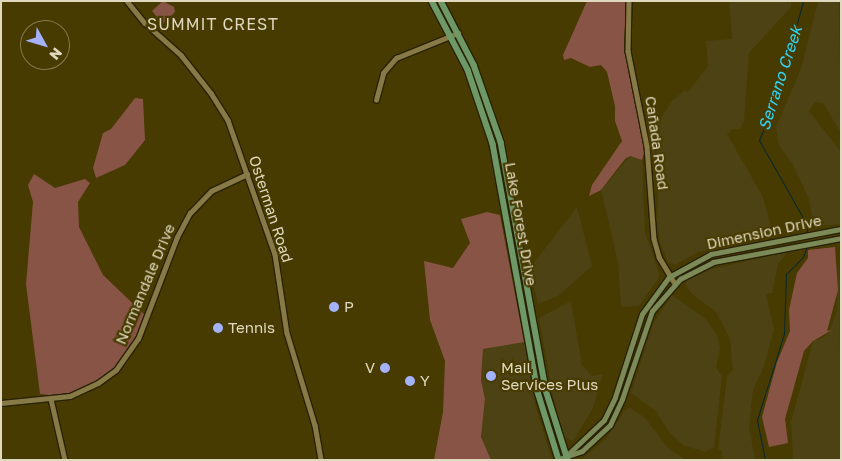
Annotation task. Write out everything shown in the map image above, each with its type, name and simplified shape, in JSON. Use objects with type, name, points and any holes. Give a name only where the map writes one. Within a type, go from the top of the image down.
[{"type":"main road","name":"Lake Forest Drive","points":[[432,1],[452,37],[472,81],[488,126],[509,221],[538,392],[559,459]]},
{"type":"main road","name":"Lake Forest Drive","points":[[441,1],[458,33],[488,103],[501,142],[546,390],[567,458]]},
{"type":"main road","points":[[472,81],[477,84],[488,103],[488,126]]},
{"type":"main road","name":"Dimension Drive","points":[[567,458],[604,420],[615,397],[642,314],[669,277],[711,254],[802,234],[841,229]]},
{"type":"main road","name":"Dimension Drive","points":[[559,459],[567,458],[582,451],[610,424],[622,399],[652,311],[674,284],[693,270],[713,262],[818,240],[841,238]]},
{"type":"street","name":"Osterman Road","points":[[127,1],[145,23],[172,44],[211,92],[228,120],[276,260],[287,332],[315,425],[321,460]]},
{"type":"street","name":"Cañada Road","points":[[629,1],[628,51],[648,146],[652,227],[659,258],[674,284]]},
{"type":"street","points":[[376,100],[383,73],[396,58],[458,33]]},
{"type":"street","name":"Normandale Drive","points":[[1,402],[50,399],[91,387],[125,360],[138,339],[177,237],[190,213],[212,191],[247,174]]},
{"type":"street","points":[[50,399],[65,460]]},
{"type":"shaded area","points":[[163,1],[174,7],[175,12],[163,24],[152,11]]},
{"type":"shaded area","points":[[587,1],[626,1],[624,45],[645,149],[642,160],[630,156],[625,159],[601,190],[589,196],[592,185],[622,141],[615,121],[615,106],[607,72],[601,65],[590,67],[571,58],[564,60],[563,55]]},
{"type":"shaded area","points":[[729,1],[791,1],[791,7],[749,53],[744,121],[740,129],[732,129],[727,134],[763,197],[772,231],[768,235],[698,252],[675,265],[668,262],[660,243],[657,220],[658,197],[648,121],[660,119],[672,101],[685,90],[688,92],[708,66],[706,41],[732,39]]},
{"type":"shaded area","points":[[839,1],[841,133],[823,103],[815,102],[809,111],[841,152],[841,224],[814,227],[809,199],[793,165],[779,146],[776,127],[801,69],[818,2]]},
{"type":"shaded area","points":[[135,98],[143,99],[145,140],[125,165],[96,178],[93,168],[103,133],[111,129]]},
{"type":"shaded area","points":[[630,156],[642,160],[645,233],[660,276],[639,306],[621,307],[618,262],[601,190]]},
{"type":"shaded area","points":[[34,174],[55,188],[85,179],[90,183],[78,202],[79,227],[103,275],[147,317],[126,358],[98,383],[66,397],[40,394],[26,284],[33,202],[28,185]]},
{"type":"shaded area","points":[[577,207],[592,266],[558,296],[538,304],[530,268]]},
{"type":"shaded area","points":[[487,212],[500,215],[524,342],[483,349],[481,380],[485,399],[481,437],[491,460],[434,460],[443,412],[445,361],[430,320],[424,261],[453,268],[470,243],[461,219]]},
{"type":"shaded area","points":[[835,247],[838,290],[827,331],[832,330],[813,341],[804,351],[785,419],[788,443],[769,447],[762,417],[777,362],[790,331],[789,310],[797,273],[808,258],[808,250]]},
{"type":"shaded area","points":[[788,252],[778,264],[772,293],[766,294],[774,329],[763,369],[753,390],[749,427],[755,460],[722,460],[722,451],[718,449],[727,376],[733,370],[730,339],[716,312],[692,294],[685,284],[687,280],[712,269]]},
{"type":"shaded area","points":[[839,255],[841,460],[793,460],[791,422],[814,338],[819,340],[829,333],[837,311]]},
{"type":"shaded area","points":[[672,295],[707,320],[717,335],[720,348],[716,368],[722,376],[714,447],[705,452],[683,445],[668,431],[656,411],[631,393],[653,324]]},
{"type":"shaded area","points":[[571,301],[582,365],[592,376],[603,374],[593,408],[573,441],[564,437],[553,396],[539,318]]},
{"type":"shaded area","points":[[524,342],[536,408],[552,460],[491,460],[481,437],[485,399],[481,380],[483,349]]},
{"type":"shaded area","points":[[631,408],[645,418],[669,449],[686,460],[581,460],[606,439],[626,409]]},
{"type":"waterway","name":"Serrano Creek","points":[[803,1],[778,94],[759,140],[807,225],[807,235]]},
{"type":"waterway","name":"Serrano Creek","points":[[765,460],[757,420],[784,334],[786,274],[803,257],[807,246]]},
{"type":"place","name":"P","points":[[334,307]]},
{"type":"place","name":"Tennis","points":[[218,328]]},
{"type":"place","name":"V","points":[[385,368]]},
{"type":"place","name":"Mail Services Plus","points":[[491,376]]},
{"type":"place","name":"Y","points":[[410,381]]},
{"type":"district","name":"SUMMIT CREST","points":[[213,24]]}]
